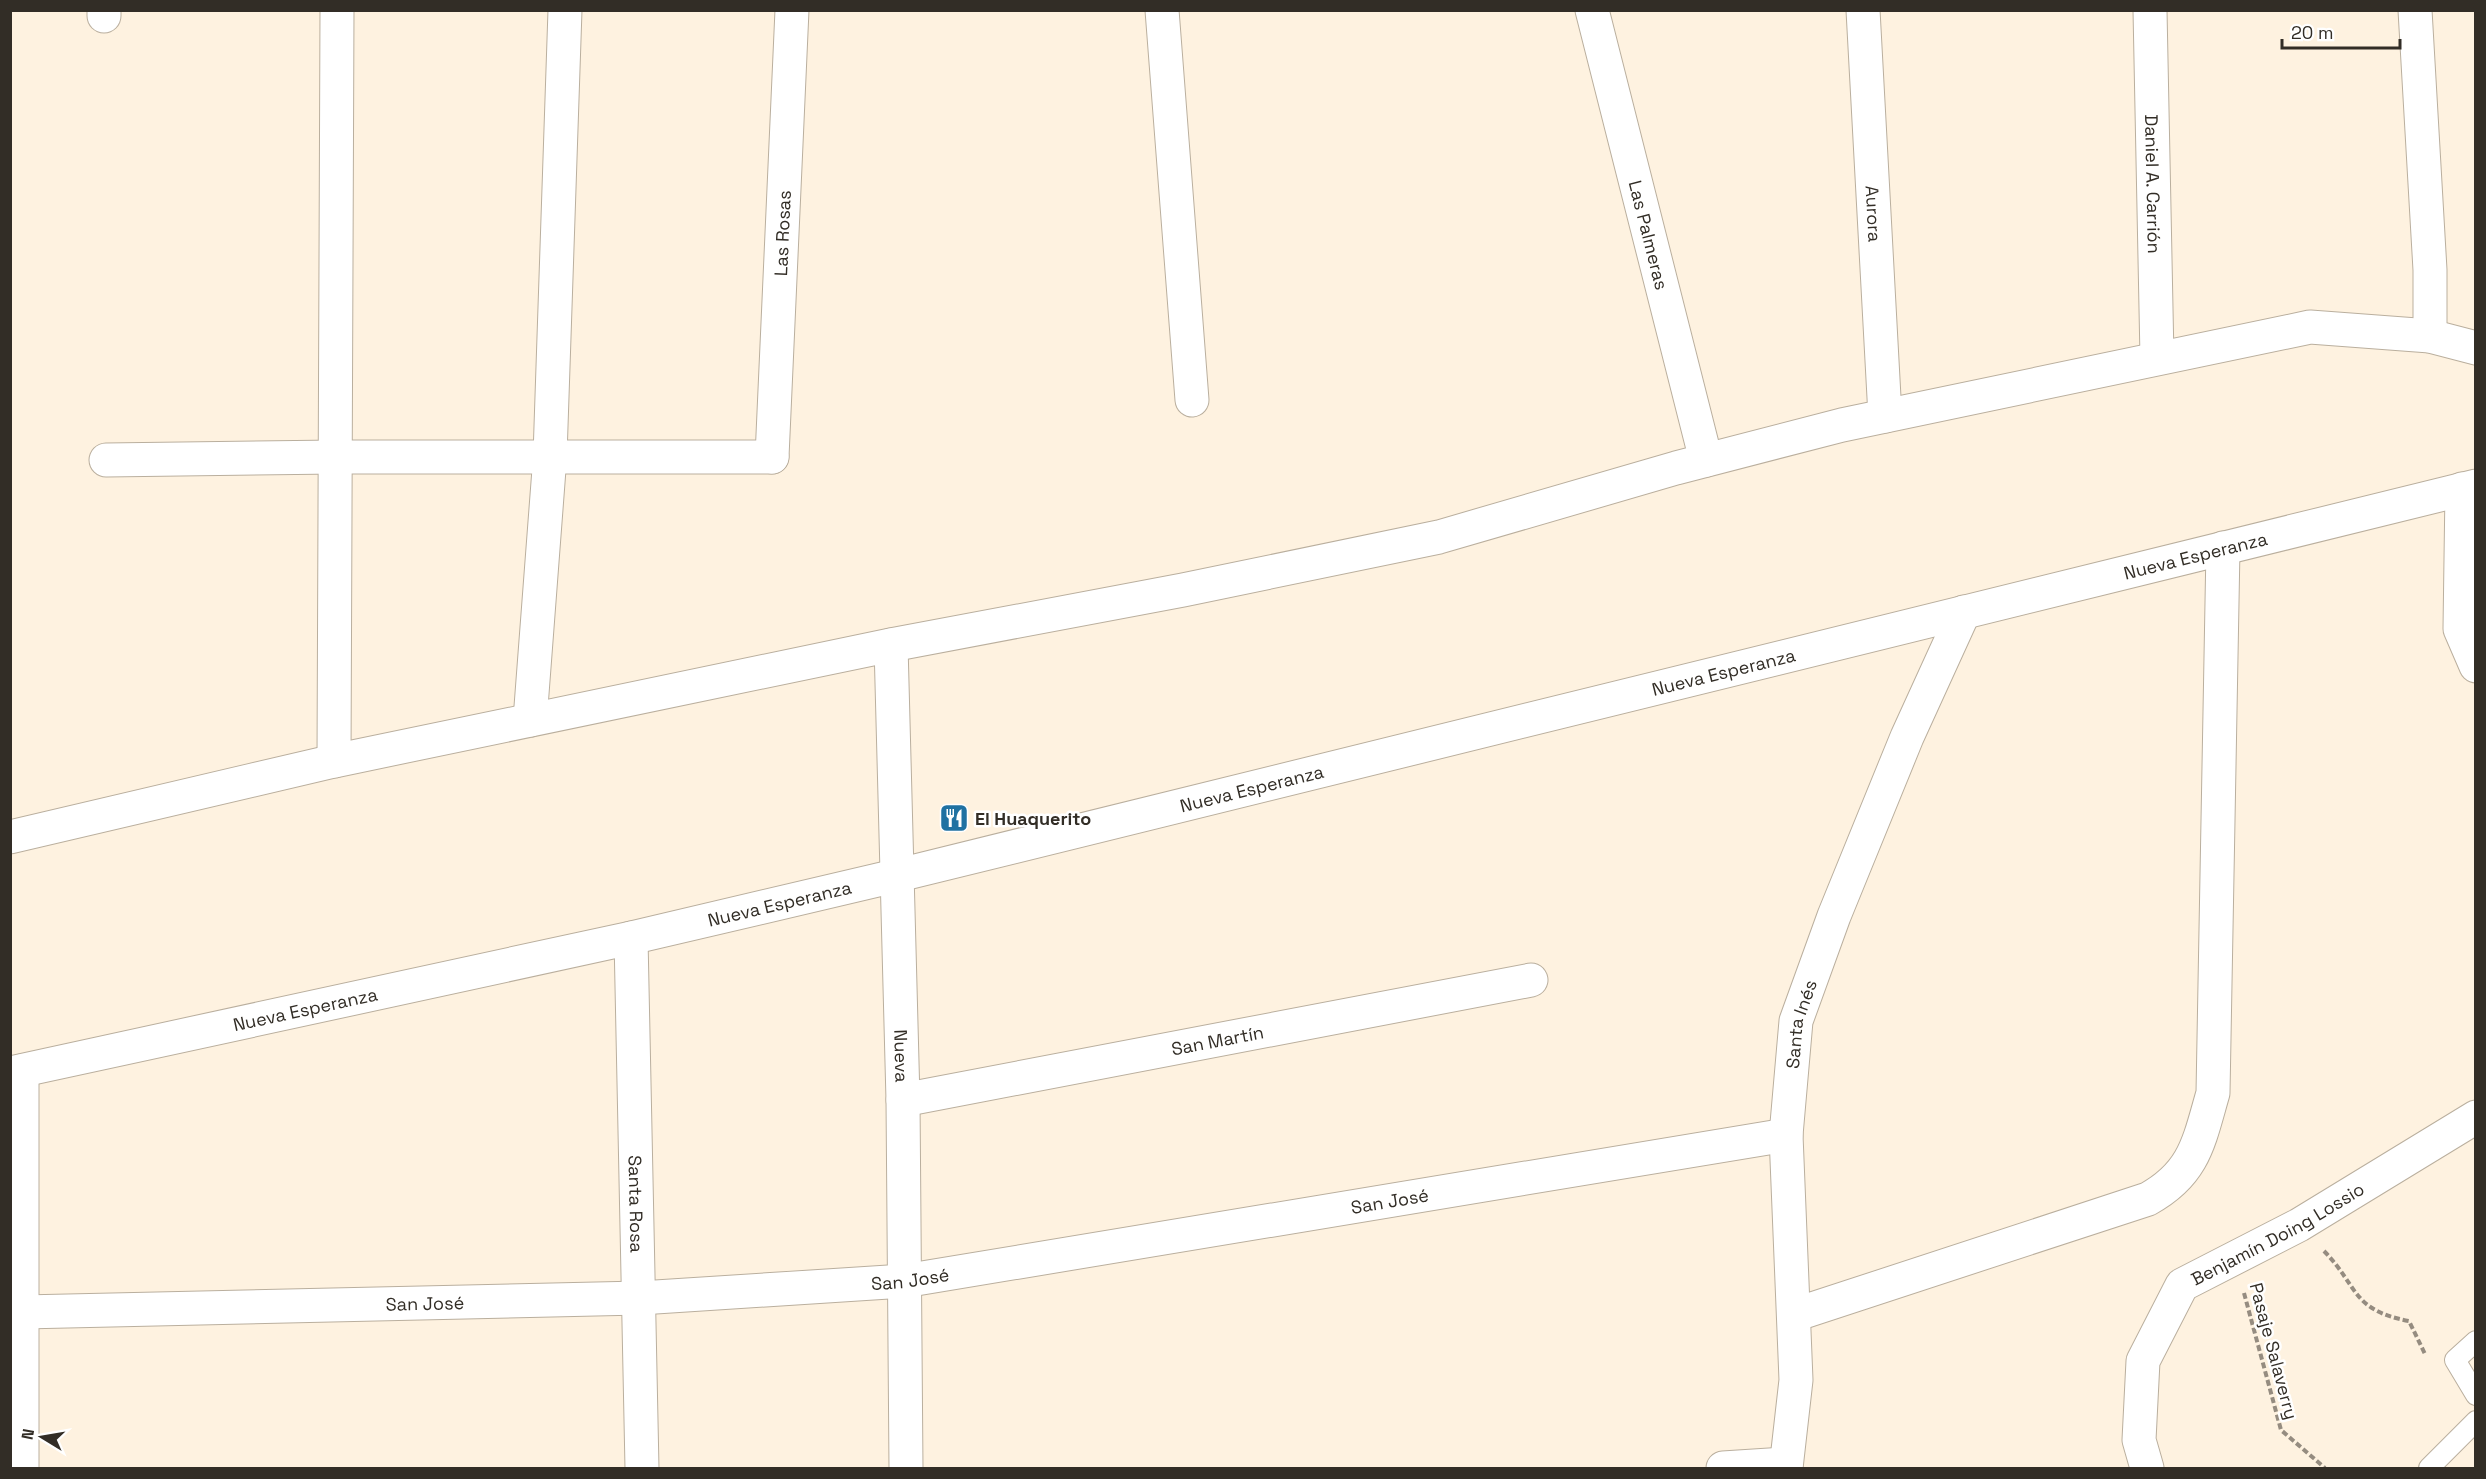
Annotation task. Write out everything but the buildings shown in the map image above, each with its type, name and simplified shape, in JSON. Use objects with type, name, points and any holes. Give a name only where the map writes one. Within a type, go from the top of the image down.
[{"type":"street","points":[[334,761],[337,10]]},
{"type":"street","points":[[530,720],[550,456],[565,10]]},
{"type":"street","name":"Las Rosas","points":[[550,456],[772,457],[792,10]]},
{"type":"street","points":[[1162,10],[1192,400]]},
{"type":"street","name":"Las Palmeras","points":[[1592,10],[1706,460]]},
{"type":"street","name":"Aurora","points":[[1863,10],[1885,416]]},
{"type":"street","name":"Daniel A. Carrión","points":[[2150,10],[2157,358]]},
{"type":"street","points":[[2415,10],[2430,270],[2430,336]]},
{"type":"street","points":[[10,837],[334,761],[891,645],[1183,590],[1439,537],[1706,460],[1885,416],[2310,327],[2430,336],[2475,348]]},
{"type":"street","points":[[106,460],[550,456]]},
{"type":"street","points":[[2469,487],[2460,629],[2475,666]]},
{"type":"street","name":"Nueva Esperanza","points":[[16,1072],[631,938],[2469,487]]},
{"type":"street","points":[[1794,1315],[2148,1199],[2168,1188],[2186,1170],[2196,1152],[2213,1093],[2223,548]]},
{"type":"street","name":"Santa Inés","points":[[1786,1466],[1796,1380],[1786,1136],[1796,1021],[1834,916],[1903,747],[1964,612]]},
{"type":"street","name":"Nueva","points":[[891,645],[899,874],[906,1468]]},
{"type":"street","name":"Santa Rosa","points":[[631,938],[642,1468]]},
{"type":"street","name":"San Martín","points":[[903,1100],[1531,980]]},
{"type":"street","points":[[16,1072],[23,1312],[22,1468]]},
{"type":"street","name":"Benjamín Doing Lossio","points":[[2147,1468],[2139,1440],[2143,1361],[2182,1285],[2299,1225],[2475,1117]]},
{"type":"street","name":"San José","points":[[23,1312],[640,1298],[904,1281],[1786,1136]]},
{"type":"street","points":[[1723,1468],[1786,1466]]},
{"type":"lane","points":[[2475,1341],[2455,1360],[2475,1395]]},
{"type":"lane","points":[[2429,1468],[2475,1421]]},
{"type":"path","points":[[2299,1225],[2331,1258],[2358,1298],[2385,1316],[2409,1321],[2428,1361],[2455,1360]]},
{"type":"path","name":"Pasaje Salaverry","points":[[2235,1257],[2281,1430],[2325,1468]]},
{"type":"place","name":"El Huaquerito","points":[[954,818]]}]
